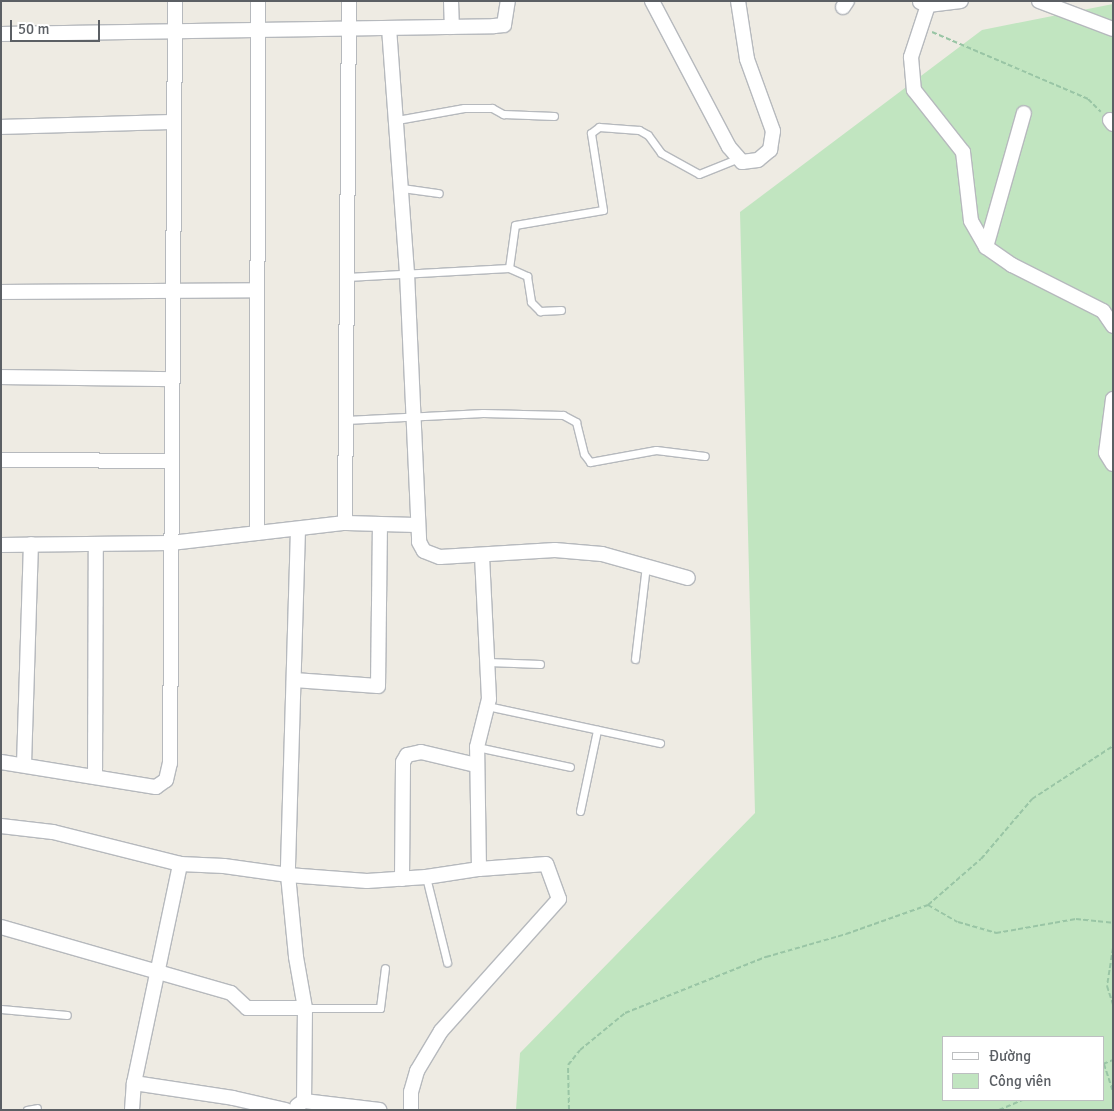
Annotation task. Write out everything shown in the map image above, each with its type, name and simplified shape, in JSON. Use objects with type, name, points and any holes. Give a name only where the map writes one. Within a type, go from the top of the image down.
[{"type":"street","points":[[1,762],[156,787],[166,780],[170,764],[170,461],[174,290],[173,122],[175,1]]},
{"type":"street","points":[[257,533],[258,1]]},
{"type":"street","points":[[346,523],[349,1]]},
{"type":"street","points":[[451,1],[452,27]]},
{"type":"street","points":[[1,34],[349,30],[504,25],[508,1]]},
{"type":"street","points":[[652,1],[729,147],[742,162],[758,160],[770,150],[773,131],[747,59],[738,1]]},
{"type":"street","points":[[961,1],[924,3],[921,27],[911,57],[914,90],[963,152],[971,221],[986,247],[1012,265],[1104,311],[1113,326]]},
{"type":"street","points":[[1038,1],[1096,25],[1113,29]]},
{"type":"street","points":[[389,28],[407,273],[419,542],[424,551],[440,557],[555,550],[602,554],[646,564],[688,578]]},
{"type":"street","points":[[986,247],[1024,113]]},
{"type":"street","points":[[1,126],[173,122]]},
{"type":"street","points":[[1,292],[256,290]]},
{"type":"street","points":[[1,377],[171,379]]},
{"type":"street","points":[[1113,399],[1106,453],[1113,464]]},
{"type":"street","points":[[1,460],[170,461]]},
{"type":"street","points":[[1,545],[171,543],[346,523],[380,525],[417,524]]},
{"type":"street","points":[[294,680],[378,686],[380,525]]},
{"type":"street","points":[[298,529],[288,875],[296,956],[306,1008],[298,1105],[379,1110]]},
{"type":"street","points":[[24,765],[31,544]]},
{"type":"street","points":[[95,777],[96,545]]},
{"type":"street","points":[[479,869],[476,765],[477,747],[487,706],[488,662],[482,555]]},
{"type":"street","points":[[402,879],[403,762],[407,756],[421,752],[476,765]]},
{"type":"street","points":[[1,826],[53,832],[180,864],[224,866],[288,875],[368,881],[426,878],[479,869],[546,864],[559,899],[441,1031],[417,1072],[411,1092],[411,1110]]},
{"type":"street","points":[[132,1110],[134,1083],[180,864]]},
{"type":"street","points":[[1,927],[158,970],[231,993],[247,1008],[306,1008]]},
{"type":"street","points":[[134,1083],[233,1098],[286,1110]]},
{"type":"lane","points":[[397,120],[464,108],[492,108],[503,114],[554,116]]},
{"type":"lane","points":[[509,268],[516,225],[603,210],[591,133],[598,127],[639,130],[648,134],[661,153],[699,174],[739,158]]},
{"type":"lane","points":[[402,188],[439,192]]},
{"type":"lane","points":[[347,277],[509,268],[527,276],[531,302],[540,311],[561,310]]},
{"type":"lane","points":[[346,420],[483,413],[563,415],[576,422],[584,454],[590,462],[656,450],[705,456]]},
{"type":"lane","points":[[636,659],[646,564]]},
{"type":"lane","points":[[488,662],[540,664]]},
{"type":"lane","points":[[487,706],[660,743]]},
{"type":"lane","points":[[580,811],[597,730]]},
{"type":"lane","points":[[477,747],[570,767]]},
{"type":"lane","points":[[426,878],[447,962]]},
{"type":"lane","points":[[306,1008],[380,1008],[385,968]]},
{"type":"lane","points":[[1,1009],[67,1015]]},
{"type":"lane","points":[[27,1110],[38,1108]]},
{"type":"path","points":[[921,27],[1088,99],[1111,122]]},
{"type":"path","points":[[569,1110],[568,1066],[580,1050],[625,1013],[758,960],[846,934],[928,905],[981,859],[1032,799],[1113,746]]},
{"type":"path","points":[[928,905],[958,922],[996,933],[1076,919],[1113,923]]},
{"type":"path","points":[[1113,948],[1107,986],[1113,1004]]},
{"type":"path","points":[[1104,1067],[1113,1092]]},
{"type":"path","points":[[999,1110],[1021,1101]]},
{"type":"green space","points":[[1113,4],[1113,1110],[516,1110],[520,1053],[755,813],[740,212],[982,30]]}]
